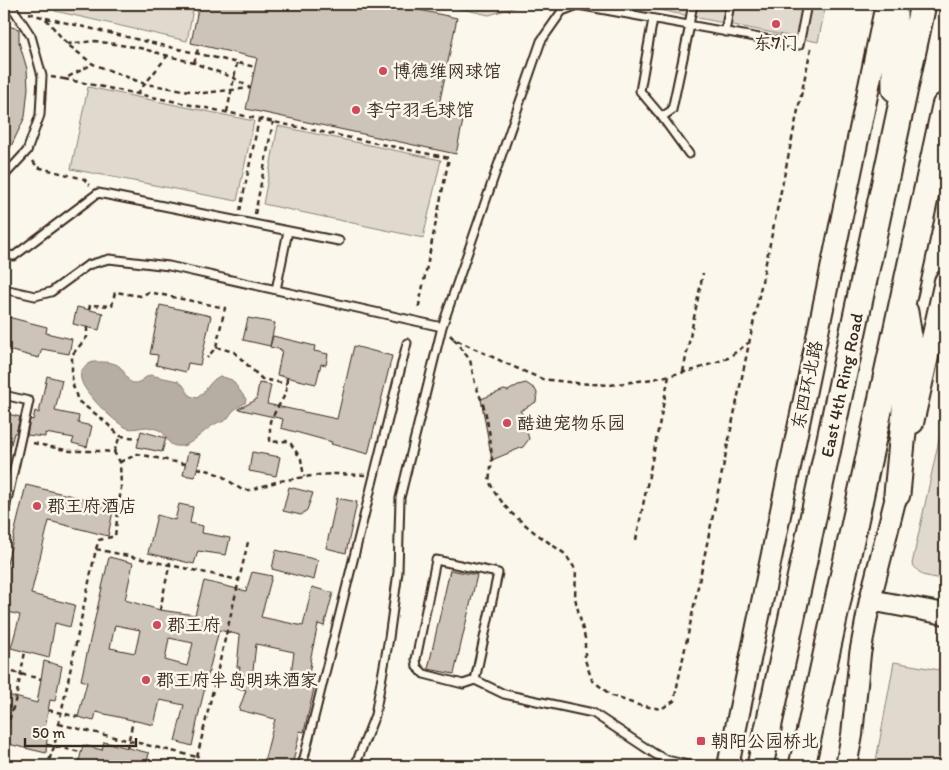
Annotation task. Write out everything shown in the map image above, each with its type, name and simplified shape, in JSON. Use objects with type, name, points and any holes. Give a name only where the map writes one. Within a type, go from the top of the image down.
[{"type":"highway","points":[[894,4],[895,134]]},
{"type":"highway","name":"East 4th Ring Road","points":[[760,766],[923,4]]},
{"type":"highway","points":[[802,766],[945,106]]},
{"type":"highway","points":[[933,166],[945,138]]},
{"type":"highway","points":[[897,494],[911,348],[902,300]]},
{"type":"street","name":"东四环北路","points":[[728,766],[886,4]]},
{"type":"street","points":[[846,766],[852,735],[860,654],[870,600],[897,494],[945,281]]},
{"type":"street","points":[[870,600],[945,614]]},
{"type":"lane","points":[[662,116],[672,110],[693,4]]},
{"type":"lane","points":[[725,32],[730,4]]},
{"type":"lane","points":[[355,766],[375,715],[389,638],[398,572],[400,498],[442,327],[541,41],[562,10],[578,5],[799,45],[806,4]]},
{"type":"lane","points":[[4,5],[14,10],[31,36],[42,76],[40,114],[27,151],[4,176]]},
{"type":"lane","points":[[653,19],[640,91],[662,116],[689,154]]},
{"type":"lane","points":[[4,254],[14,256],[98,193],[339,241]]},
{"type":"lane","points":[[276,290],[288,231]]},
{"type":"lane","points":[[4,289],[35,296],[51,292],[88,265],[108,259],[169,266],[442,327]]},
{"type":"lane","points":[[302,766],[407,343]]},
{"type":"lane","points":[[4,395],[29,401],[4,514]]},
{"type":"lane","points":[[475,680],[498,573],[436,560],[416,659],[417,667],[424,674],[464,684],[475,680],[504,694],[592,713],[655,754],[667,760],[692,766]]},
{"type":"path","points":[[14,10],[255,67]]},
{"type":"path","points":[[45,18],[67,44],[94,64],[145,84],[203,93],[250,88],[234,78],[168,55],[140,48],[95,41],[67,44]]},
{"type":"path","points":[[194,64],[199,45]]},
{"type":"path","points":[[442,327],[470,360],[475,383],[485,410],[490,436],[492,460],[489,481],[495,493],[510,512],[534,532],[566,554],[576,570],[576,598],[585,638],[585,660],[592,680],[612,696],[638,705],[662,709],[674,701],[811,48],[799,45]]},
{"type":"path","points":[[137,94],[168,55]]},
{"type":"path","points":[[227,112],[236,63]]},
{"type":"path","points":[[64,80],[94,64]]},
{"type":"path","points":[[42,76],[450,158],[416,322]]},
{"type":"path","points":[[238,221],[259,119]]},
{"type":"path","points":[[253,224],[273,122]]},
{"type":"path","points":[[27,151],[37,167],[84,179],[98,193]]},
{"type":"path","points":[[683,373],[703,273]]},
{"type":"path","points":[[89,310],[90,305],[112,306],[114,292],[141,296],[149,292],[225,308],[216,347],[207,358]]},
{"type":"path","points":[[87,327],[87,337],[72,355],[72,382],[78,401],[101,418],[120,436],[139,438]]},
{"type":"path","points":[[454,339],[542,378],[610,385],[669,376],[694,370],[728,358],[749,342]]},
{"type":"path","points":[[216,347],[234,352],[262,379],[287,384]]},
{"type":"path","points":[[234,352],[236,348]]},
{"type":"path","points":[[636,540],[669,376]]},
{"type":"path","points":[[287,378],[286,393],[270,421],[270,442],[289,441],[301,459],[304,477]]},
{"type":"path","points":[[114,452],[120,436]]},
{"type":"path","points":[[33,443],[70,451],[114,452]]},
{"type":"path","points":[[47,766],[54,747],[96,549],[99,540],[114,536],[121,488],[120,462],[114,452]]},
{"type":"path","points":[[120,462],[138,454],[185,464]]},
{"type":"path","points":[[197,468],[222,476],[242,490],[251,490],[279,481],[304,477],[335,474],[374,475]]},
{"type":"path","points":[[195,766],[248,542]]},
{"type":"path","points":[[96,549],[239,580]]},
{"type":"path","points":[[160,610],[169,564]]},
{"type":"path","points":[[4,737],[16,698],[25,652]]},
{"type":"path","points":[[4,670],[41,679]]},
{"type":"path","points":[[48,710],[78,717]]},
{"type":"path","points":[[127,748],[133,721]]},
{"type":"path","points":[[59,724],[197,757]]},
{"type":"path","points":[[47,745],[81,752]]},
{"type":"shaded area","points":[[56,4],[194,4],[187,41],[55,11]]},
{"type":"shaded area","points":[[439,4],[526,4],[489,15]]},
{"type":"shaded area","name":"东7门","points":[[629,4],[826,4],[818,42]]},
{"type":"shaded area","points":[[88,87],[254,121],[237,201],[71,169]]},
{"type":"shaded area","points":[[278,126],[441,160],[423,238],[263,204]]},
{"type":"shaded area","points":[[93,362],[107,362],[117,365],[122,369],[128,380],[133,383],[150,375],[178,381],[190,396],[197,398],[220,376],[232,380],[246,399],[245,403],[228,418],[213,425],[190,443],[182,446],[173,445],[159,430],[148,427],[133,429],[125,427],[99,406],[83,385],[81,379],[83,368]]},
{"type":"shaded area","points":[[945,412],[945,580],[922,575],[912,564]]},
{"type":"shaded area","points":[[894,662],[945,671],[945,766],[875,766]]},
{"type":"building","name":"博德维网球馆","points":[[199,4],[391,4],[457,18],[439,105],[465,111],[456,154],[246,109],[257,58],[191,43]]},
{"type":"building","points":[[4,25],[19,29],[19,42],[27,69],[28,88],[25,117],[4,161]]},
{"type":"building","points":[[160,305],[211,316],[200,365],[188,363],[186,372],[156,365],[158,355],[150,354]]},
{"type":"building","points":[[77,307],[103,313],[99,330],[73,324]]},
{"type":"building","points":[[4,316],[47,327],[46,333],[72,339],[69,354],[42,349],[39,358],[4,349]]},
{"type":"building","points":[[248,318],[275,323],[270,346],[243,340]]},
{"type":"building","points":[[273,336],[315,346],[314,351],[328,354],[326,365],[321,364],[316,384],[277,375],[282,350],[270,347]]},
{"type":"building","points":[[354,346],[392,356],[368,454],[281,428],[283,419],[238,409],[256,400],[259,383],[271,385],[267,404],[337,419]]},
{"type":"building","points":[[47,376],[62,380],[55,411],[79,416],[78,423],[92,426],[87,447],[72,443],[74,438],[45,433],[45,437],[27,435],[30,419],[33,420],[35,411],[39,413]]},
{"type":"building","name":"酷迪宠物乐园","points":[[526,383],[535,389],[537,393],[536,402],[520,411],[531,423],[526,428],[529,439],[523,447],[492,460],[481,399],[504,390],[508,391]]},
{"type":"building","points":[[4,413],[20,417],[8,455],[4,454]]},
{"type":"building","points":[[141,431],[166,438],[162,452],[137,447]]},
{"type":"building","points":[[188,452],[201,454],[195,477],[183,475]]},
{"type":"building","points":[[252,452],[280,457],[276,476],[249,471]]},
{"type":"building","points":[[26,485],[114,506],[108,536],[49,521],[31,594],[75,605],[70,627],[55,623],[49,658],[11,648],[20,615],[4,611],[4,576]]},
{"type":"building","points":[[289,487],[313,493],[307,510],[301,515],[283,511]]},
{"type":"building","points":[[337,498],[357,502],[346,553],[326,548]]},
{"type":"building","points":[[179,504],[193,507],[190,523],[203,526],[202,533],[230,538],[226,555],[198,551],[194,564],[148,553],[157,515],[175,520]]},
{"type":"building","points":[[276,550],[318,560],[314,580],[272,569]]},
{"type":"building","points":[[109,557],[133,563],[125,600],[160,610],[195,615],[204,581],[246,591],[252,572],[272,576],[261,617],[303,626],[312,587],[333,593],[324,626],[318,624],[310,661],[307,687],[314,689],[304,732],[300,731],[292,766],[263,766],[275,719],[239,710],[246,690],[236,688],[240,667],[237,667],[240,635],[219,630],[192,746],[175,741],[184,705],[160,700],[154,725],[96,712],[94,721],[78,717],[87,682],[81,680]],"holes":[[[115,625],[140,630],[135,653],[110,648]],[[169,638],[193,643],[187,666],[165,660]],[[256,644],[294,652],[289,687],[252,679]]]},
{"type":"building","points":[[450,570],[477,575],[454,674],[428,669]]},
{"type":"building","points":[[44,661],[62,666],[55,701],[50,700],[43,738],[47,739],[46,753],[4,743],[4,694],[37,703]]},
{"type":"building","points":[[104,742],[149,753],[146,766],[98,766],[79,761],[83,745],[102,750]]},
{"type":"place","name":"东7门","points":[[776,24]]},
{"type":"place","name":"博德维网球馆","points":[[383,71]]},
{"type":"place","name":"李宁羽毛球馆","points":[[356,110]]},
{"type":"place","name":"酷迪宠物乐园","points":[[507,423]]},
{"type":"place","name":"郡王府酒店","points":[[37,506]]},
{"type":"place","name":"郡王府","points":[[157,625]]},
{"type":"place","name":"郡王府半岛明珠酒家","points":[[146,680]]},
{"type":"place","name":"朝阳公园桥北","points":[[701,741]]}]
